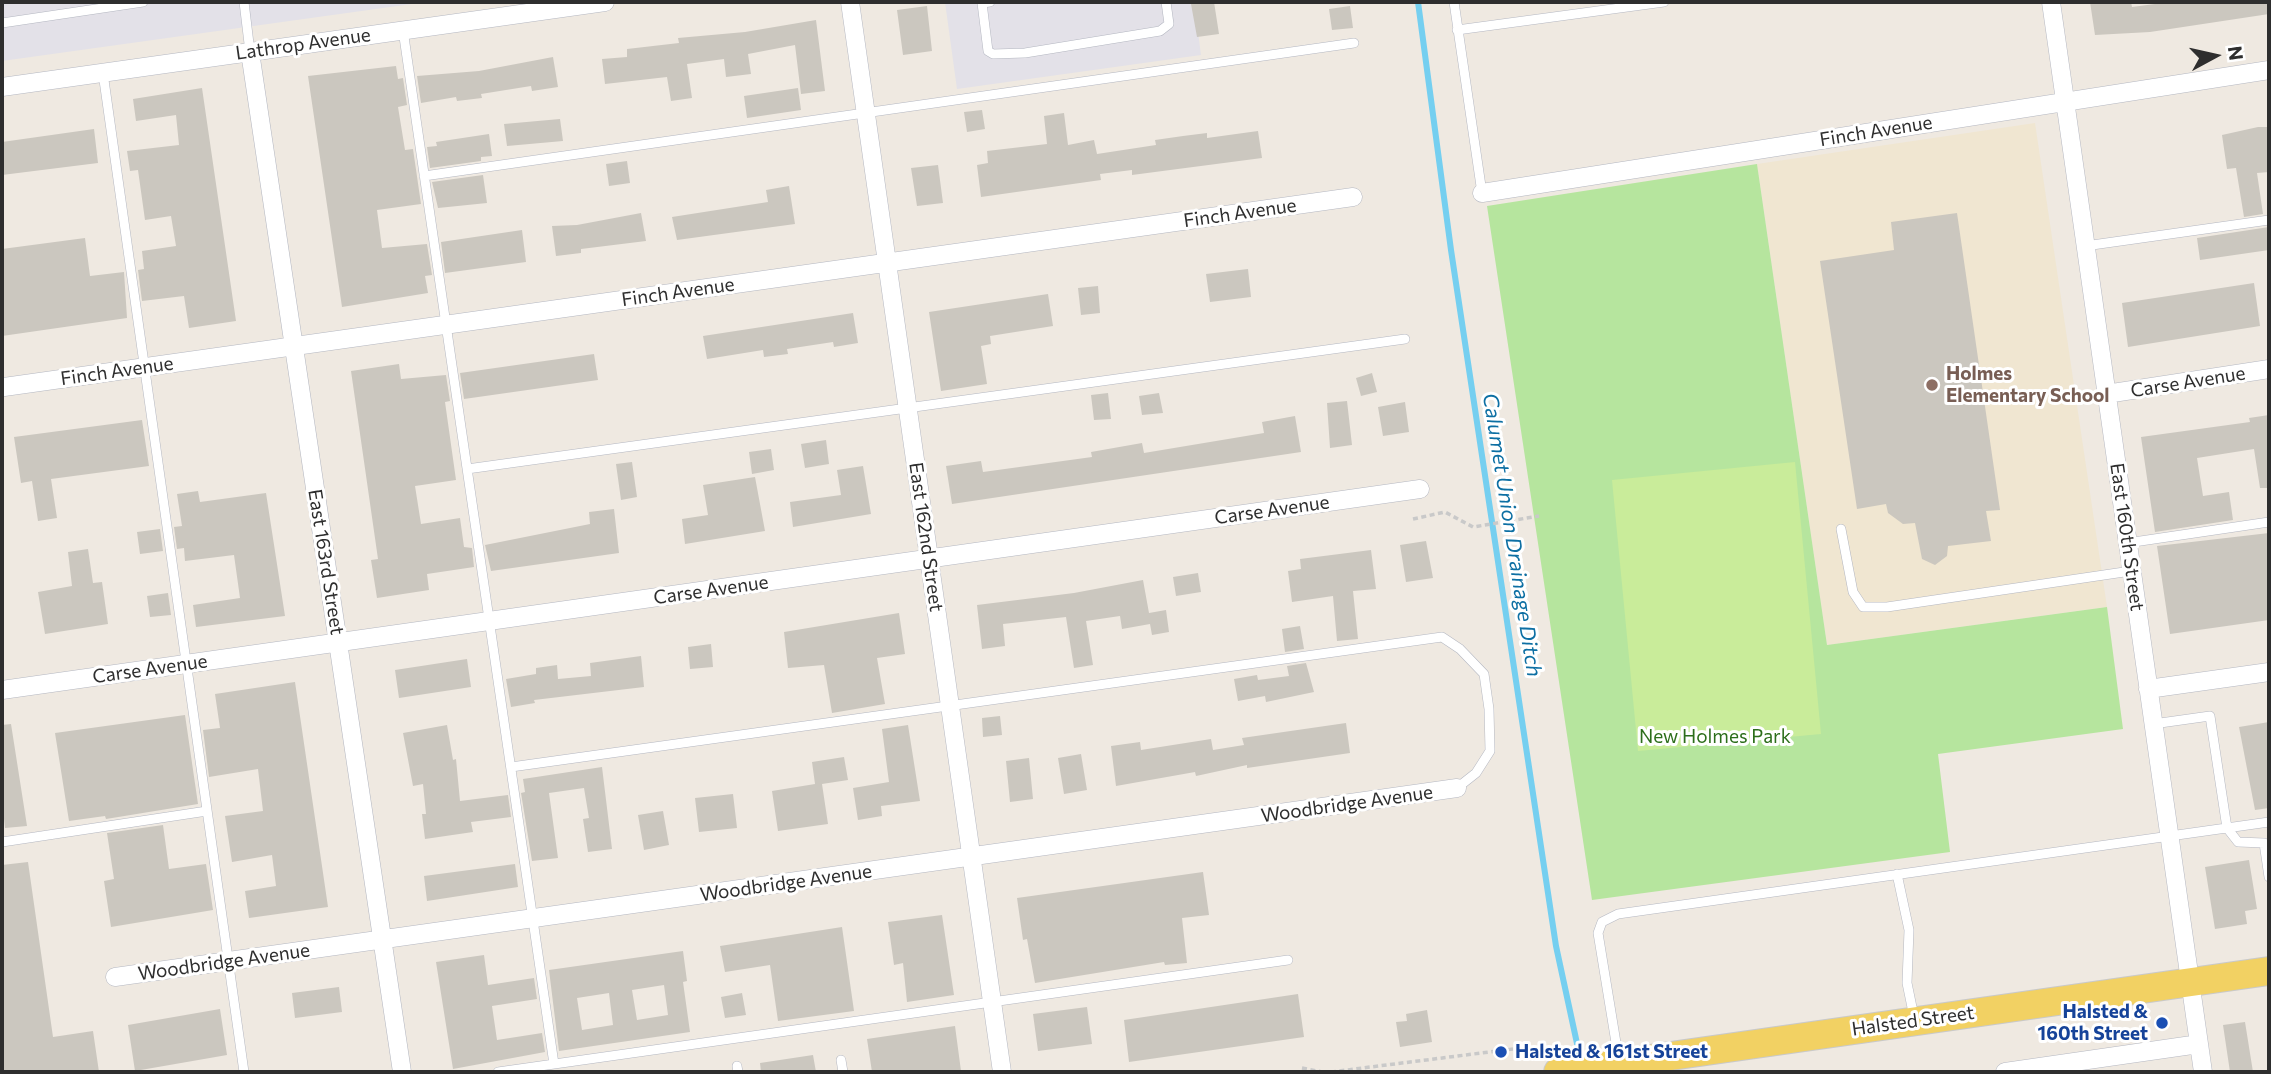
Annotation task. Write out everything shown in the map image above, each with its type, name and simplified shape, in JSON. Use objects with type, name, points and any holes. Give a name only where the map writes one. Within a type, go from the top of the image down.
[{"type":"main road","name":"Halsted Street","points":[[1558,1072],[1629,1066],[1914,1021],[2269,971]]},
{"type":"street","name":"Lathrop Avenue","points":[[2,87],[605,2]]},
{"type":"street","name":"East 162nd Street","points":[[850,2],[1002,1072]]},
{"type":"street","name":"East 160th Street","points":[[2051,2],[2203,1072]]},
{"type":"street","name":"East 163rd Street","points":[[250,52],[402,1072]]},
{"type":"street","name":"Finch Avenue","points":[[1482,193],[2269,70]]},
{"type":"street","name":"Finch Avenue","points":[[4,387],[1353,197]]},
{"type":"street","name":"Carse Avenue","points":[[2106,394],[2269,369]]},
{"type":"street","name":"Carse Avenue","points":[[2,690],[1420,489]]},
{"type":"street","points":[[2148,689],[2269,672]]},
{"type":"street","name":"Woodbridge Avenue","points":[[115,977],[1457,788]]},
{"type":"street","points":[[2005,1072],[2199,1044]]},
{"type":"lane","points":[[2,23],[143,2]]},
{"type":"lane","points":[[244,2],[250,52]]},
{"type":"lane","points":[[985,2],[988,51],[993,54],[1025,53],[1160,31],[1169,24],[1166,2]]},
{"type":"lane","points":[[1454,2],[1482,193]]},
{"type":"lane","points":[[1457,30],[1664,2]]},
{"type":"lane","points":[[403,30],[554,1064]]},
{"type":"lane","points":[[424,176],[1353,43]]},
{"type":"lane","points":[[103,73],[244,1072]]},
{"type":"lane","points":[[2085,246],[2269,220]]},
{"type":"lane","points":[[467,469],[1405,339]]},
{"type":"lane","points":[[2127,542],[2269,522]]},
{"type":"lane","points":[[1841,529],[1853,592],[1863,607],[1887,607],[2132,570]]},
{"type":"lane","points":[[511,767],[1441,636],[1460,649],[1484,674],[1489,709],[1490,751],[1476,773],[1457,788]]},
{"type":"lane","points":[[2153,724],[2210,716],[2227,828],[2238,842],[2264,843],[2269,877]]},
{"type":"lane","points":[[2,842],[207,811]]},
{"type":"lane","points":[[1629,1066],[1598,933],[1602,922],[1609,918],[1633,910],[2269,822]]},
{"type":"lane","points":[[1897,873],[1909,930],[1907,983],[1914,1021]]},
{"type":"lane","points":[[498,1072],[1288,960]]},
{"type":"lane","points":[[841,1060],[843,1072]]},
{"type":"path","points":[[1413,519],[1445,512],[1473,527],[1539,516]]},
{"type":"path","points":[[1331,1072],[1513,1049]]},
{"type":"path","points":[[1302,1068],[1322,1072]]},
{"type":"shaded area","points":[[2,2],[426,2],[2,61]]},
{"type":"shaded area","points":[[945,2],[1194,2],[1201,55],[957,89]]},
{"type":"shaded area","name":"Holmes Elementary School","points":[[2035,123],[2107,607],[1827,645],[1757,164]]},
{"type":"green space","name":"New Holmes Park","points":[[1757,164],[1827,645],[2107,607],[2123,729],[1938,754],[1950,852],[1592,900],[1487,206]]},
{"type":"green space","points":[[1795,462],[1821,734],[1638,751],[1612,480]]},
{"type":"building","points":[[1214,2],[1219,34],[1197,37],[1191,4]]},
{"type":"building","points":[[2090,2],[2131,2],[2132,7],[2170,2],[2269,2],[2269,14],[2150,32],[2095,35]]},
{"type":"building","points":[[927,6],[932,51],[903,55],[897,10]]},
{"type":"building","points":[[1350,6],[1353,28],[1332,30],[1329,9]]},
{"type":"building","points":[[816,20],[825,91],[801,94],[795,45],[748,54],[751,74],[726,77],[724,59],[687,64],[692,98],[671,101],[667,77],[605,84],[602,59],[627,57],[627,49],[679,43],[678,38],[745,32]]},
{"type":"building","points":[[553,57],[558,87],[532,91],[531,86],[481,94],[482,98],[457,101],[456,97],[421,103],[417,76],[479,71]]},
{"type":"building","points":[[396,66],[398,79],[403,78],[407,105],[398,107],[405,150],[413,149],[421,204],[377,210],[382,248],[427,244],[432,275],[425,276],[428,293],[342,307],[308,76]]},
{"type":"building","points":[[202,88],[236,321],[189,328],[184,296],[142,301],[138,270],[144,269],[142,251],[176,246],[171,216],[145,220],[138,170],[130,171],[127,151],[179,145],[176,115],[136,121],[133,99]]},
{"type":"building","points":[[798,88],[801,110],[747,118],[744,96]]},
{"type":"building","points":[[982,110],[985,129],[967,132],[964,112]]},
{"type":"building","points":[[1064,113],[1068,145],[1094,140],[1097,154],[1156,145],[1155,140],[1183,136],[1207,133],[1207,138],[1258,131],[1262,158],[1132,175],[1132,170],[1100,174],[1101,180],[981,197],[977,165],[988,163],[987,151],[1047,144],[1044,116]]},
{"type":"building","points":[[560,119],[563,141],[507,146],[504,124]]},
{"type":"building","points":[[2269,127],[2269,172],[2257,173],[2263,214],[2244,217],[2236,168],[2227,169],[2222,135]]},
{"type":"building","points":[[94,129],[98,163],[2,175],[2,142]]},
{"type":"building","points":[[489,134],[492,156],[481,157],[481,161],[430,168],[427,147],[437,146],[436,142]]},
{"type":"building","points":[[627,161],[630,183],[609,186],[606,164]]},
{"type":"building","points":[[938,165],[943,203],[917,206],[911,168]]},
{"type":"building","points":[[483,175],[487,203],[438,208],[432,182]]},
{"type":"building","points":[[789,186],[795,224],[677,240],[672,217],[768,202],[766,190]]},
{"type":"building","points":[[641,213],[646,241],[581,249],[581,253],[556,256],[552,226],[577,225]]},
{"type":"building","points":[[1957,213],[2000,510],[1986,511],[1991,541],[1948,546],[1947,556],[1935,565],[1922,559],[1915,523],[1903,524],[1888,513],[1886,504],[1857,509],[1820,261],[1894,250],[1891,222]]},
{"type":"building","points":[[2269,227],[2269,250],[2200,260],[2197,238]]},
{"type":"building","points":[[522,230],[526,262],[445,273],[441,242]]},
{"type":"building","points":[[85,238],[90,276],[124,272],[127,318],[2,336],[2,249]]},
{"type":"building","points":[[1248,269],[1251,297],[1210,302],[1206,274]]},
{"type":"building","points":[[2254,283],[2260,326],[2128,347],[2122,303]]},
{"type":"building","points":[[1098,286],[1100,313],[1081,315],[1078,288]]},
{"type":"building","points":[[1048,294],[1053,326],[990,336],[991,344],[981,346],[987,384],[941,391],[929,312]]},
{"type":"building","points":[[853,313],[858,343],[834,347],[833,342],[787,349],[788,354],[764,357],[763,350],[707,359],[703,336]]},
{"type":"building","points":[[594,354],[598,380],[464,399],[460,373]]},
{"type":"building","points":[[399,364],[401,379],[446,375],[450,401],[445,402],[456,480],[415,486],[421,524],[460,518],[464,547],[472,548],[474,567],[427,574],[429,590],[377,598],[371,560],[378,559],[351,371]]},
{"type":"building","points":[[1372,373],[1377,392],[1361,396],[1356,378]]},
{"type":"building","points":[[1108,393],[1111,419],[1094,420],[1091,395]]},
{"type":"building","points":[[1159,393],[1163,413],[1142,415],[1139,396]]},
{"type":"building","points":[[1347,401],[1352,445],[1330,448],[1327,403]]},
{"type":"building","points":[[1405,402],[1409,432],[1383,436],[1378,407]]},
{"type":"building","points":[[2269,415],[2269,488],[2260,488],[2254,449],[2197,458],[2203,496],[2229,492],[2233,520],[2155,532],[2141,437],[2250,422],[2249,418]]},
{"type":"building","points":[[1295,416],[1301,452],[952,504],[946,466],[981,461],[983,472],[1092,457],[1091,452],[1142,443],[1144,453],[1264,433],[1262,422]]},
{"type":"building","points":[[142,420],[149,466],[51,479],[57,518],[38,521],[32,481],[21,483],[14,437]]},
{"type":"building","points":[[826,440],[829,464],[805,468],[801,444]]},
{"type":"building","points":[[771,449],[774,470],[752,474],[749,452]]},
{"type":"building","points":[[632,462],[637,497],[621,500],[616,464]]},
{"type":"building","points":[[863,466],[871,514],[793,527],[790,502],[841,495],[837,470]]},
{"type":"building","points":[[755,477],[765,531],[685,544],[682,519],[708,515],[703,485]]},
{"type":"building","points":[[198,491],[200,502],[266,493],[285,616],[196,627],[193,605],[240,598],[234,555],[185,561],[184,548],[177,549],[174,527],[182,526],[177,494]]},
{"type":"building","points":[[614,509],[619,553],[491,571],[485,545],[590,524],[589,512]]},
{"type":"building","points":[[160,529],[163,551],[140,554],[137,532]]},
{"type":"building","points":[[2269,533],[2269,620],[2170,634],[2157,546]]},
{"type":"building","points":[[1426,541],[1433,578],[1406,582],[1400,545]]},
{"type":"building","points":[[88,549],[93,583],[102,582],[108,624],[45,634],[38,592],[72,586],[68,552]]},
{"type":"building","points":[[1371,550],[1376,589],[1353,591],[1358,639],[1337,641],[1333,596],[1292,602],[1288,571],[1301,569],[1300,559]]},
{"type":"building","points":[[1198,573],[1201,592],[1176,596],[1173,577]]},
{"type":"building","points":[[1143,580],[1149,613],[1166,610],[1169,632],[1152,635],[1150,624],[1122,629],[1120,616],[1086,621],[1093,665],[1074,668],[1066,617],[1003,624],[1005,646],[982,649],[977,605],[1074,593]]},
{"type":"building","points":[[168,593],[171,615],[150,617],[147,596]]},
{"type":"building","points":[[899,613],[905,654],[877,658],[885,704],[832,713],[824,665],[788,668],[784,632]]},
{"type":"building","points":[[1300,626],[1304,649],[1285,652],[1282,629]]},
{"type":"building","points":[[711,644],[713,667],[690,669],[688,647]]},
{"type":"building","points":[[641,656],[644,687],[534,700],[535,703],[511,707],[506,679],[536,674],[536,668],[557,665],[558,679],[591,676],[590,663]]},
{"type":"building","points":[[467,659],[471,687],[399,698],[395,670]]},
{"type":"building","points":[[1306,663],[1314,692],[1266,702],[1265,696],[1238,701],[1234,679],[1257,675],[1258,680],[1289,676],[1287,666]]},
{"type":"building","points":[[295,682],[328,907],[249,918],[245,891],[276,886],[272,855],[232,862],[225,816],[263,811],[258,769],[209,777],[203,730],[220,728],[215,694]]},
{"type":"building","points":[[185,715],[198,804],[106,819],[105,816],[69,821],[55,733]]},
{"type":"building","points":[[1000,716],[1002,735],[983,737],[982,718]]},
{"type":"building","points":[[2269,722],[2269,808],[2255,810],[2239,727]]},
{"type":"building","points":[[1346,723],[1350,753],[1247,768],[1247,765],[1196,776],[1195,772],[1116,786],[1111,746],[1140,742],[1141,750],[1211,739],[1213,750],[1244,745],[1242,738]]},
{"type":"building","points":[[11,724],[27,826],[5,828],[2,800],[2,725]]},
{"type":"building","points":[[447,725],[453,760],[456,759],[460,801],[508,795],[511,817],[471,822],[473,832],[425,839],[423,784],[413,786],[403,733]]},
{"type":"building","points":[[908,725],[920,801],[881,806],[882,816],[858,820],[853,788],[889,782],[882,729]]},
{"type":"building","points":[[1081,754],[1087,790],[1064,794],[1058,758]]},
{"type":"building","points":[[844,757],[848,780],[822,784],[828,824],[778,831],[772,791],[815,784],[812,762]]},
{"type":"building","points":[[1029,758],[1033,799],[1010,802],[1006,761]]},
{"type":"building","points":[[602,767],[612,849],[588,852],[583,819],[589,818],[584,788],[549,793],[558,858],[532,861],[521,793],[525,792],[523,779]]},
{"type":"building","points":[[733,794],[737,828],[699,832],[695,798]]},
{"type":"building","points":[[663,811],[669,845],[644,850],[638,815]]},
{"type":"building","points":[[163,825],[169,869],[206,864],[213,910],[111,927],[104,881],[114,879],[107,833]]},
{"type":"building","points":[[2249,860],[2257,909],[2245,911],[2247,924],[2215,929],[2205,867]]},
{"type":"building","points":[[28,862],[53,1037],[93,1031],[99,1072],[2,1072],[2,865]]},
{"type":"building","points":[[515,864],[518,887],[427,901],[424,876]]},
{"type":"building","points":[[1203,872],[1209,915],[1182,918],[1187,963],[1165,965],[1164,962],[1035,983],[1027,939],[1023,940],[1017,898]]},
{"type":"building","points":[[942,915],[954,995],[907,1002],[903,963],[894,965],[888,922]]},
{"type":"building","points":[[842,927],[854,1011],[778,1021],[770,965],[725,972],[720,946]]},
{"type":"building","points":[[683,951],[687,981],[683,982],[690,1032],[559,1051],[549,970]],"holes":[[[664,985],[668,1015],[637,1020],[632,990]],[[609,993],[613,1025],[582,1030],[577,998]]]},
{"type":"building","points":[[484,955],[488,985],[534,978],[537,999],[492,1006],[497,1040],[542,1033],[545,1052],[453,1069],[436,962]]},
{"type":"building","points":[[339,987],[342,1012],[295,1018],[292,993]]},
{"type":"building","points":[[742,993],[746,1015],[725,1018],[721,997]]},
{"type":"building","points":[[1298,994],[1304,1037],[1129,1062],[1124,1020]]},
{"type":"building","points":[[1087,1007],[1092,1044],[1038,1051],[1033,1014]]},
{"type":"building","points":[[220,1009],[227,1055],[135,1071],[128,1025]]},
{"type":"building","points":[[1427,1010],[1432,1042],[1400,1047],[1396,1022],[1407,1021],[1406,1014]]},
{"type":"building","points":[[2245,1022],[2253,1072],[2230,1072],[2223,1025]]},
{"type":"building","points":[[955,1026],[961,1071],[872,1072],[867,1039]]},
{"type":"building","points":[[813,1055],[816,1072],[761,1072],[760,1063]]},
{"type":"waterway","name":"Calumet Union Drainage Ditch","points":[[1418,2],[1451,250],[1556,946],[1581,1062]]},
{"type":"place","name":"Holmes Elementary School","points":[[1932,385]]},
{"type":"place","name":"Halsted & 160th Street","points":[[2162,1023]]},
{"type":"place","name":"Halsted & 161st Street","points":[[1501,1052]]}]
